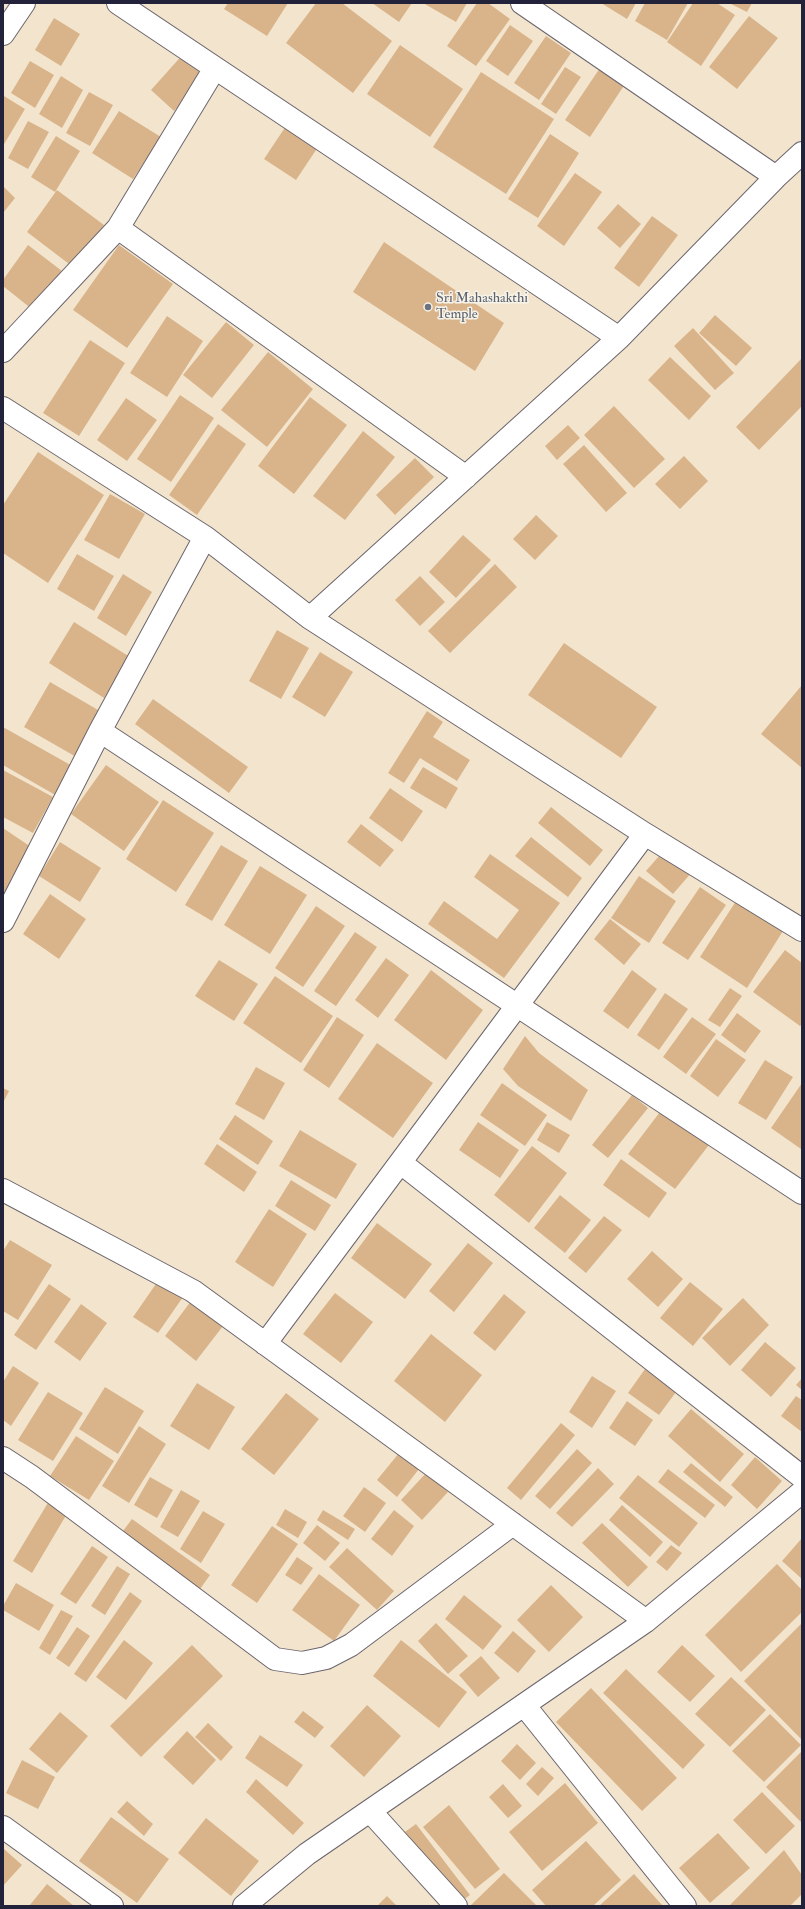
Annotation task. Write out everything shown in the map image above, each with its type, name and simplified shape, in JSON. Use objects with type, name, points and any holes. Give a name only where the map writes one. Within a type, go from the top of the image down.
[{"type":"street","points":[[3,34],[24,3]]},
{"type":"street","points":[[118,3],[619,338]]},
{"type":"street","points":[[522,3],[776,177]]},
{"type":"street","points":[[3,350],[118,228],[216,68]]},
{"type":"street","points":[[310,618],[619,338],[776,177],[802,153]]},
{"type":"street","points":[[118,228],[466,477]]},
{"type":"street","points":[[3,408],[205,537],[310,618],[645,834],[802,930]]},
{"type":"street","points":[[3,921],[100,731],[205,537]]},
{"type":"street","points":[[100,731],[802,1193]]},
{"type":"street","points":[[265,1344],[645,834]]},
{"type":"street","points":[[401,1163],[802,1477]]},
{"type":"street","points":[[3,1190],[192,1291],[646,1621]]},
{"type":"street","points":[[3,1458],[32,1477],[275,1659],[302,1664],[326,1658],[351,1645],[513,1524]]},
{"type":"street","points":[[244,1906],[307,1854],[646,1621],[802,1492]]},
{"type":"street","points":[[524,1705],[685,1906]]},
{"type":"street","points":[[370,1811],[456,1906]]},
{"type":"street","points":[[3,1827],[112,1906]]},
{"type":"building","points":[[228,3],[288,3],[267,36],[224,9]]},
{"type":"building","points":[[316,3],[342,3],[392,41],[353,93],[286,43]]},
{"type":"building","points":[[372,3],[412,3],[399,22]]},
{"type":"building","points":[[423,3],[467,3],[456,22]]},
{"type":"building","points":[[477,3],[488,3],[510,19],[476,66],[447,46]]},
{"type":"building","points":[[601,3],[636,3],[627,19]]},
{"type":"building","points":[[645,3],[688,3],[667,40],[635,21]]},
{"type":"building","points":[[693,3],[717,3],[735,15],[701,66],[667,42]]},
{"type":"building","points":[[729,3],[752,3],[747,12]]},
{"type":"building","points":[[749,16],[778,38],[737,89],[709,67]]},
{"type":"building","points":[[54,18],[80,34],[61,66],[35,50]]},
{"type":"building","points":[[510,25],[533,41],[508,76],[486,61]]},
{"type":"building","points":[[546,36],[571,53],[539,100],[514,83]]},
{"type":"building","points":[[400,45],[463,89],[430,137],[367,94]]},
{"type":"building","points":[[185,52],[209,74],[174,111],[151,90]]},
{"type":"building","points":[[606,59],[631,75],[590,137],[565,120]]},
{"type":"building","points":[[30,61],[54,75],[35,108],[11,93]]},
{"type":"building","points":[[565,67],[581,77],[556,114],[541,104]]},
{"type":"building","points":[[481,72],[554,119],[506,194],[433,147]]},
{"type":"building","points":[[61,76],[83,90],[62,128],[39,114]]},
{"type":"building","points":[[89,92],[113,105],[90,146],[66,133]]},
{"type":"building","points":[[4,96],[25,109],[3,146],[3,98]]},
{"type":"building","points":[[119,111],[161,137],[133,179],[92,153]]},
{"type":"building","points":[[28,121],[49,132],[28,169],[8,158]]},
{"type":"building","points":[[286,126],[318,147],[296,180],[264,159]]},
{"type":"building","points":[[550,134],[579,153],[538,218],[508,199]]},
{"type":"building","points":[[56,136],[80,151],[55,192],[31,177]]},
{"type":"building","points":[[575,173],[602,192],[564,246],[537,226]]},
{"type":"building","points":[[3,186],[15,198],[3,213]]},
{"type":"building","points":[[57,190],[104,225],[73,267],[27,232]]},
{"type":"building","points":[[618,204],[641,224],[620,248],[597,228]]},
{"type":"building","points":[[652,216],[678,235],[639,287],[614,268]]},
{"type":"building","name":"Sri Mahashakthi Temple","points":[[384,242],[504,323],[475,371],[353,292]]},
{"type":"building","points":[[28,245],[62,271],[33,310],[3,286],[3,280]]},
{"type":"building","points":[[119,245],[173,284],[127,348],[73,310]]},
{"type":"building","points":[[715,315],[752,348],[736,366],[699,333]]},
{"type":"building","points":[[167,316],[203,341],[167,397],[130,373]]},
{"type":"building","points":[[226,322],[254,345],[212,398],[183,375]]},
{"type":"building","points":[[693,328],[734,373],[715,390],[674,346]]},
{"type":"building","points":[[90,340],[125,363],[79,436],[43,413]]},
{"type":"building","points":[[268,352],[313,389],[267,447],[221,410]]},
{"type":"building","points":[[670,357],[711,396],[689,420],[648,380]]},
{"type":"building","points":[[802,358],[802,406],[759,450],[736,427]]},
{"type":"building","points":[[180,395],[214,418],[171,482],[137,459]]},
{"type":"building","points":[[310,397],[347,425],[294,494],[258,466]]},
{"type":"building","points":[[126,398],[157,420],[127,461],[97,440]]},
{"type":"building","points":[[614,406],[665,459],[634,488],[584,435]]},
{"type":"building","points":[[218,424],[246,444],[197,515],[169,495]]},
{"type":"building","points":[[568,425],[580,438],[557,460],[545,446]]},
{"type":"building","points":[[363,431],[395,457],[345,520],[313,496]]},
{"type":"building","points":[[584,445],[627,493],[606,512],[563,464]]},
{"type":"building","points":[[38,452],[104,495],[48,583],[3,553],[3,505]]},
{"type":"building","points":[[684,456],[708,481],[680,509],[655,484]]},
{"type":"building","points":[[415,458],[434,477],[395,515],[376,495]]},
{"type":"building","points":[[110,494],[145,514],[119,559],[84,540]]},
{"type":"building","points":[[536,515],[558,536],[535,560],[513,539]]},
{"type":"building","points":[[463,535],[491,560],[456,598],[429,572]]},
{"type":"building","points":[[77,554],[114,576],[94,611],[57,589]]},
{"type":"building","points":[[495,564],[517,587],[450,653],[428,631]]},
{"type":"building","points":[[123,574],[152,592],[126,636],[97,618]]},
{"type":"building","points":[[420,576],[445,602],[420,626],[395,600]]},
{"type":"building","points":[[74,622],[130,657],[104,698],[49,663]]},
{"type":"building","points":[[277,630],[309,648],[281,699],[249,681]]},
{"type":"building","points":[[564,643],[657,707],[621,758],[528,695]]},
{"type":"building","points":[[320,652],[353,672],[325,717],[292,697]]},
{"type":"building","points":[[50,682],[105,714],[78,758],[24,727]]},
{"type":"building","points":[[802,685],[802,768],[761,734]]},
{"type":"building","points":[[153,699],[248,767],[229,793],[135,724]]},
{"type":"building","points":[[427,711],[443,722],[433,737],[470,760],[457,781],[420,758],[404,783],[388,773]]},
{"type":"building","points":[[3,727],[74,767],[57,796],[3,765]]},
{"type":"building","points":[[106,765],[159,802],[124,851],[71,814]]},
{"type":"building","points":[[423,767],[458,788],[446,809],[410,788]]},
{"type":"building","points":[[3,770],[53,797],[33,833],[3,817]]},
{"type":"building","points":[[390,788],[423,811],[402,842],[369,818]]},
{"type":"building","points":[[163,800],[214,833],[176,892],[126,859]]},
{"type":"building","points":[[551,807],[603,850],[590,866],[538,823]]},
{"type":"building","points":[[361,824],[394,850],[380,867],[347,842]]},
{"type":"building","points":[[3,828],[34,849],[3,896]]},
{"type":"building","points":[[531,837],[582,878],[568,897],[515,856]]},
{"type":"building","points":[[60,842],[101,868],[80,902],[39,876]]},
{"type":"building","points":[[221,845],[248,861],[212,921],[185,905]]},
{"type":"building","points":[[665,849],[692,872],[673,894],[646,871]]},
{"type":"building","points":[[490,854],[560,903],[504,978],[428,924],[444,901],[497,939],[519,910],[474,877]]},
{"type":"building","points":[[260,866],[307,895],[270,954],[224,925]]},
{"type":"building","points":[[639,876],[676,901],[649,943],[611,918]]},
{"type":"building","points":[[700,887],[726,905],[688,960],[662,943]]},
{"type":"building","points":[[50,894],[86,919],[59,959],[23,934]]},
{"type":"building","points":[[736,901],[783,931],[747,988],[700,957]]},
{"type":"building","points":[[316,906],[345,926],[303,987],[275,968]]},
{"type":"building","points":[[610,919],[641,944],[624,965],[594,939]]},
{"type":"building","points":[[355,932],[377,947],[336,1006],[314,991]]},
{"type":"building","points":[[785,950],[802,963],[802,1024],[800,1026],[753,992]]},
{"type":"building","points":[[386,958],[409,975],[378,1018],[355,1000]]},
{"type":"building","points":[[219,960],[258,984],[234,1021],[195,996]]},
{"type":"building","points":[[431,970],[483,1010],[446,1060],[394,1020]]},
{"type":"building","points":[[632,970],[657,989],[628,1029],[603,1011]]},
{"type":"building","points":[[275,976],[333,1016],[301,1063],[243,1023]]},
{"type":"building","points":[[730,988],[742,996],[720,1027],[708,1020]]},
{"type":"building","points":[[665,993],[688,1009],[659,1050],[637,1035]]},
{"type":"building","points":[[737,1013],[761,1031],[745,1053],[721,1035]]},
{"type":"building","points":[[337,1017],[364,1035],[329,1088],[303,1070]]},
{"type":"building","points":[[692,1017],[716,1034],[686,1074],[663,1057]]},
{"type":"building","points":[[525,1036],[539,1053],[588,1090],[571,1121],[518,1086],[503,1069]]},
{"type":"building","points":[[716,1039],[746,1060],[718,1097],[690,1076]]},
{"type":"building","points":[[377,1043],[433,1083],[393,1138],[338,1099]]},
{"type":"building","points":[[765,1060],[793,1077],[766,1120],[738,1103]]},
{"type":"building","points":[[256,1067],[285,1083],[264,1120],[235,1104]]},
{"type":"building","points":[[502,1083],[547,1115],[525,1146],[480,1115]]},
{"type":"building","points":[[802,1083],[802,1148],[801,1149],[771,1128]]},
{"type":"building","points":[[3,1088],[9,1091],[3,1103]]},
{"type":"building","points":[[632,1095],[648,1108],[608,1158],[592,1145]]},
{"type":"building","points":[[666,1104],[712,1141],[675,1189],[628,1154]]},
{"type":"building","points":[[235,1115],[273,1141],[258,1165],[219,1139]]},
{"type":"building","points":[[478,1122],[519,1150],[500,1178],[459,1150]]},
{"type":"building","points":[[547,1122],[570,1135],[559,1153],[537,1140]]},
{"type":"building","points":[[300,1130],[357,1164],[336,1199],[279,1166]]},
{"type":"building","points":[[217,1144],[257,1172],[244,1192],[204,1164]]},
{"type":"building","points":[[532,1146],[567,1173],[529,1223],[494,1195]]},
{"type":"building","points":[[621,1159],[667,1193],[649,1218],[603,1185]]},
{"type":"building","points":[[291,1180],[331,1205],[315,1231],[275,1206]]},
{"type":"building","points":[[560,1195],[591,1220],[565,1253],[534,1228]]},
{"type":"building","points":[[269,1209],[307,1234],[273,1287],[235,1262]]},
{"type":"building","points":[[604,1216],[622,1230],[586,1273],[568,1258]]},
{"type":"building","points":[[377,1223],[432,1264],[405,1299],[351,1258]]},
{"type":"building","points":[[10,1240],[52,1265],[18,1320],[3,1311],[3,1251]]},
{"type":"building","points":[[468,1243],[493,1263],[454,1312],[429,1291]]},
{"type":"building","points":[[652,1251],[683,1279],[658,1307],[627,1279]]},
{"type":"building","points":[[158,1281],[183,1297],[158,1333],[133,1317]]},
{"type":"building","points":[[690,1282],[723,1309],[693,1346],[660,1318]]},
{"type":"building","points":[[49,1284],[71,1299],[36,1350],[14,1335]]},
{"type":"building","points":[[335,1293],[373,1322],[341,1363],[303,1334]]},
{"type":"building","points":[[504,1294],[526,1312],[495,1351],[473,1333]]},
{"type":"building","points":[[743,1298],[769,1325],[730,1366],[702,1338]]},
{"type":"building","points":[[191,1301],[223,1326],[196,1361],[165,1336]]},
{"type":"building","points":[[81,1304],[107,1323],[80,1361],[54,1342]]},
{"type":"building","points":[[431,1334],[482,1375],[445,1422],[394,1381]]},
{"type":"building","points":[[765,1342],[796,1368],[771,1397],[741,1370]]},
{"type":"building","points":[[13,1366],[39,1383],[11,1426],[3,1420],[3,1382]]},
{"type":"building","points":[[645,1369],[676,1392],[659,1415],[628,1393]]},
{"type":"building","points":[[592,1376],[616,1391],[592,1428],[569,1412]]},
{"type":"building","points":[[802,1378],[802,1390],[796,1385]]},
{"type":"building","points":[[197,1383],[235,1407],[209,1450],[170,1426]]},
{"type":"building","points":[[105,1387],[144,1411],[118,1454],[79,1429]]},
{"type":"building","points":[[48,1392],[83,1413],[53,1461],[18,1440]]},
{"type":"building","points":[[286,1393],[319,1419],[274,1475],[241,1449]]},
{"type":"building","points":[[796,1396],[802,1400],[802,1432],[781,1416]]},
{"type":"building","points":[[627,1401],[653,1420],[635,1446],[609,1428]]},
{"type":"building","points":[[691,1409],[744,1454],[720,1482],[668,1436]]},
{"type":"building","points":[[561,1423],[575,1435],[521,1500],[507,1488]]},
{"type":"building","points":[[139,1426],[166,1444],[129,1503],[102,1486]]},
{"type":"building","points":[[76,1436],[114,1461],[89,1500],[50,1476]]},
{"type":"building","points":[[577,1449],[592,1463],[550,1509],[535,1496]]},
{"type":"building","points":[[399,1453],[419,1469],[397,1497],[377,1480]]},
{"type":"building","points":[[755,1457],[782,1481],[757,1509],[731,1485]]},
{"type":"building","points":[[691,1463],[733,1497],[725,1507],[683,1472]]},
{"type":"building","points":[[598,1468],[614,1484],[572,1527],[556,1513]]},
{"type":"building","points":[[668,1469],[715,1505],[705,1518],[658,1482]]},
{"type":"building","points":[[427,1472],[448,1492],[422,1520],[401,1500]]},
{"type":"building","points":[[638,1475],[698,1523],[679,1547],[619,1498]]},
{"type":"building","points":[[150,1477],[173,1490],[157,1518],[134,1505]]},
{"type":"building","points":[[364,1487],[386,1503],[365,1532],[343,1516]]},
{"type":"building","points":[[181,1490],[200,1501],[178,1537],[160,1527]]},
{"type":"building","points":[[49,1501],[68,1512],[32,1573],[13,1561]]},
{"type":"building","points":[[622,1505],[663,1542],[650,1557],[609,1520]]},
{"type":"building","points":[[285,1509],[307,1522],[298,1538],[276,1525]]},
{"type":"building","points":[[323,1510],[355,1529],[348,1540],[317,1520]]},
{"type":"building","points":[[394,1510],[414,1526],[392,1556],[371,1539]]},
{"type":"building","points":[[203,1511],[225,1524],[201,1563],[180,1549]]},
{"type":"building","points":[[132,1519],[210,1575],[198,1592],[120,1535]]},
{"type":"building","points":[[602,1523],[648,1567],[628,1587],[582,1543]]},
{"type":"building","points":[[317,1525],[340,1543],[325,1561],[303,1543]]},
{"type":"building","points":[[272,1526],[298,1544],[257,1603],[231,1585]]},
{"type":"building","points":[[802,1538],[802,1579],[782,1561]]},
{"type":"building","points":[[671,1545],[682,1553],[667,1571],[656,1562]]},
{"type":"building","points":[[92,1546],[108,1557],[76,1604],[60,1594]]},
{"type":"building","points":[[347,1548],[394,1591],[377,1610],[329,1567]]},
{"type":"building","points":[[297,1557],[313,1568],[301,1585],[285,1575]]},
{"type":"building","points":[[777,1564],[802,1590],[802,1612],[741,1672],[705,1635]]},
{"type":"building","points":[[117,1566],[130,1574],[105,1615],[91,1606]]},
{"type":"building","points":[[319,1574],[360,1605],[334,1641],[292,1610]]},
{"type":"building","points":[[16,1583],[54,1605],[39,1631],[3,1610],[3,1606]]},
{"type":"building","points":[[551,1585],[583,1617],[549,1652],[517,1620]]},
{"type":"building","points":[[130,1592],[142,1601],[86,1682],[74,1674]]},
{"type":"building","points":[[464,1595],[502,1626],[483,1650],[445,1619]]},
{"type":"building","points":[[61,1610],[73,1616],[50,1655],[39,1648]]},
{"type":"building","points":[[436,1623],[468,1656],[448,1674],[418,1641]]},
{"type":"building","points":[[802,1623],[802,1740],[744,1681]]},
{"type":"building","points":[[77,1627],[90,1636],[69,1667],[56,1658]]},
{"type":"building","points":[[513,1631],[536,1651],[518,1673],[494,1653]]},
{"type":"building","points":[[124,1640],[153,1663],[126,1700],[96,1677]]},
{"type":"building","points":[[401,1640],[467,1692],[439,1728],[373,1676]]},
{"type":"building","points":[[192,1645],[223,1676],[141,1757],[110,1726]]},
{"type":"building","points":[[682,1645],[715,1676],[690,1702],[657,1672]]},
{"type":"building","points":[[481,1656],[500,1678],[478,1697],[459,1675]]},
{"type":"building","points":[[626,1669],[705,1745],[683,1769],[603,1693]]},
{"type":"building","points":[[731,1677],[766,1710],[730,1747],[695,1714]]},
{"type":"building","points":[[591,1688],[677,1778],[642,1811],[556,1722]]},
{"type":"building","points":[[367,1705],[401,1736],[364,1777],[330,1746]]},
{"type":"building","points":[[303,1711],[324,1727],[315,1738],[294,1722]]},
{"type":"building","points":[[60,1712],[88,1736],[57,1773],[29,1749]]},
{"type":"building","points":[[770,1714],[801,1745],[764,1782],[732,1751]]},
{"type":"building","points":[[208,1723],[233,1747],[221,1761],[195,1737]]},
{"type":"building","points":[[187,1731],[216,1760],[193,1785],[163,1757]]},
{"type":"building","points":[[260,1735],[303,1765],[287,1787],[245,1758]]},
{"type":"building","points":[[517,1744],[536,1763],[520,1780],[501,1761]]},
{"type":"building","points":[[802,1751],[802,1823],[766,1787]]},
{"type":"building","points":[[22,1760],[55,1777],[38,1809],[6,1793]]},
{"type":"building","points":[[542,1767],[554,1778],[538,1796],[526,1784]]},
{"type":"building","points":[[256,1779],[304,1823],[293,1835],[246,1792]]},
{"type":"building","points":[[565,1783],[598,1823],[542,1871],[509,1832]]},
{"type":"building","points":[[503,1784],[522,1806],[508,1818],[489,1797]]},
{"type":"building","points":[[762,1792],[795,1826],[766,1854],[733,1820]]},
{"type":"building","points":[[127,1801],[153,1824],[144,1836],[117,1812]]},
{"type":"building","points":[[449,1805],[500,1869],[475,1889],[423,1827]]},
{"type":"building","points":[[111,1817],[169,1859],[137,1903],[79,1861]]},
{"type":"building","points":[[206,1818],[259,1861],[231,1896],[178,1853]]},
{"type":"building","points":[[416,1824],[470,1895],[456,1905],[402,1834]]},
{"type":"building","points":[[718,1833],[750,1868],[710,1903],[679,1868]]},
{"type":"building","points":[[586,1841],[621,1880],[593,1906],[546,1906],[532,1890]]},
{"type":"building","points":[[4,1849],[22,1865],[3,1886],[3,1850]]},
{"type":"building","points":[[784,1850],[802,1875],[802,1894],[790,1906],[729,1906]]},
{"type":"building","points":[[504,1873],[537,1906],[470,1906]]},
{"type":"building","points":[[634,1874],[663,1906],[599,1906]]},
{"type":"building","points":[[47,1884],[74,1906],[29,1906]]},
{"type":"building","points":[[387,1896],[397,1906],[377,1906]]},
{"type":"place","name":"Sri Mahashakthi Temple","points":[[428,307]]}]
